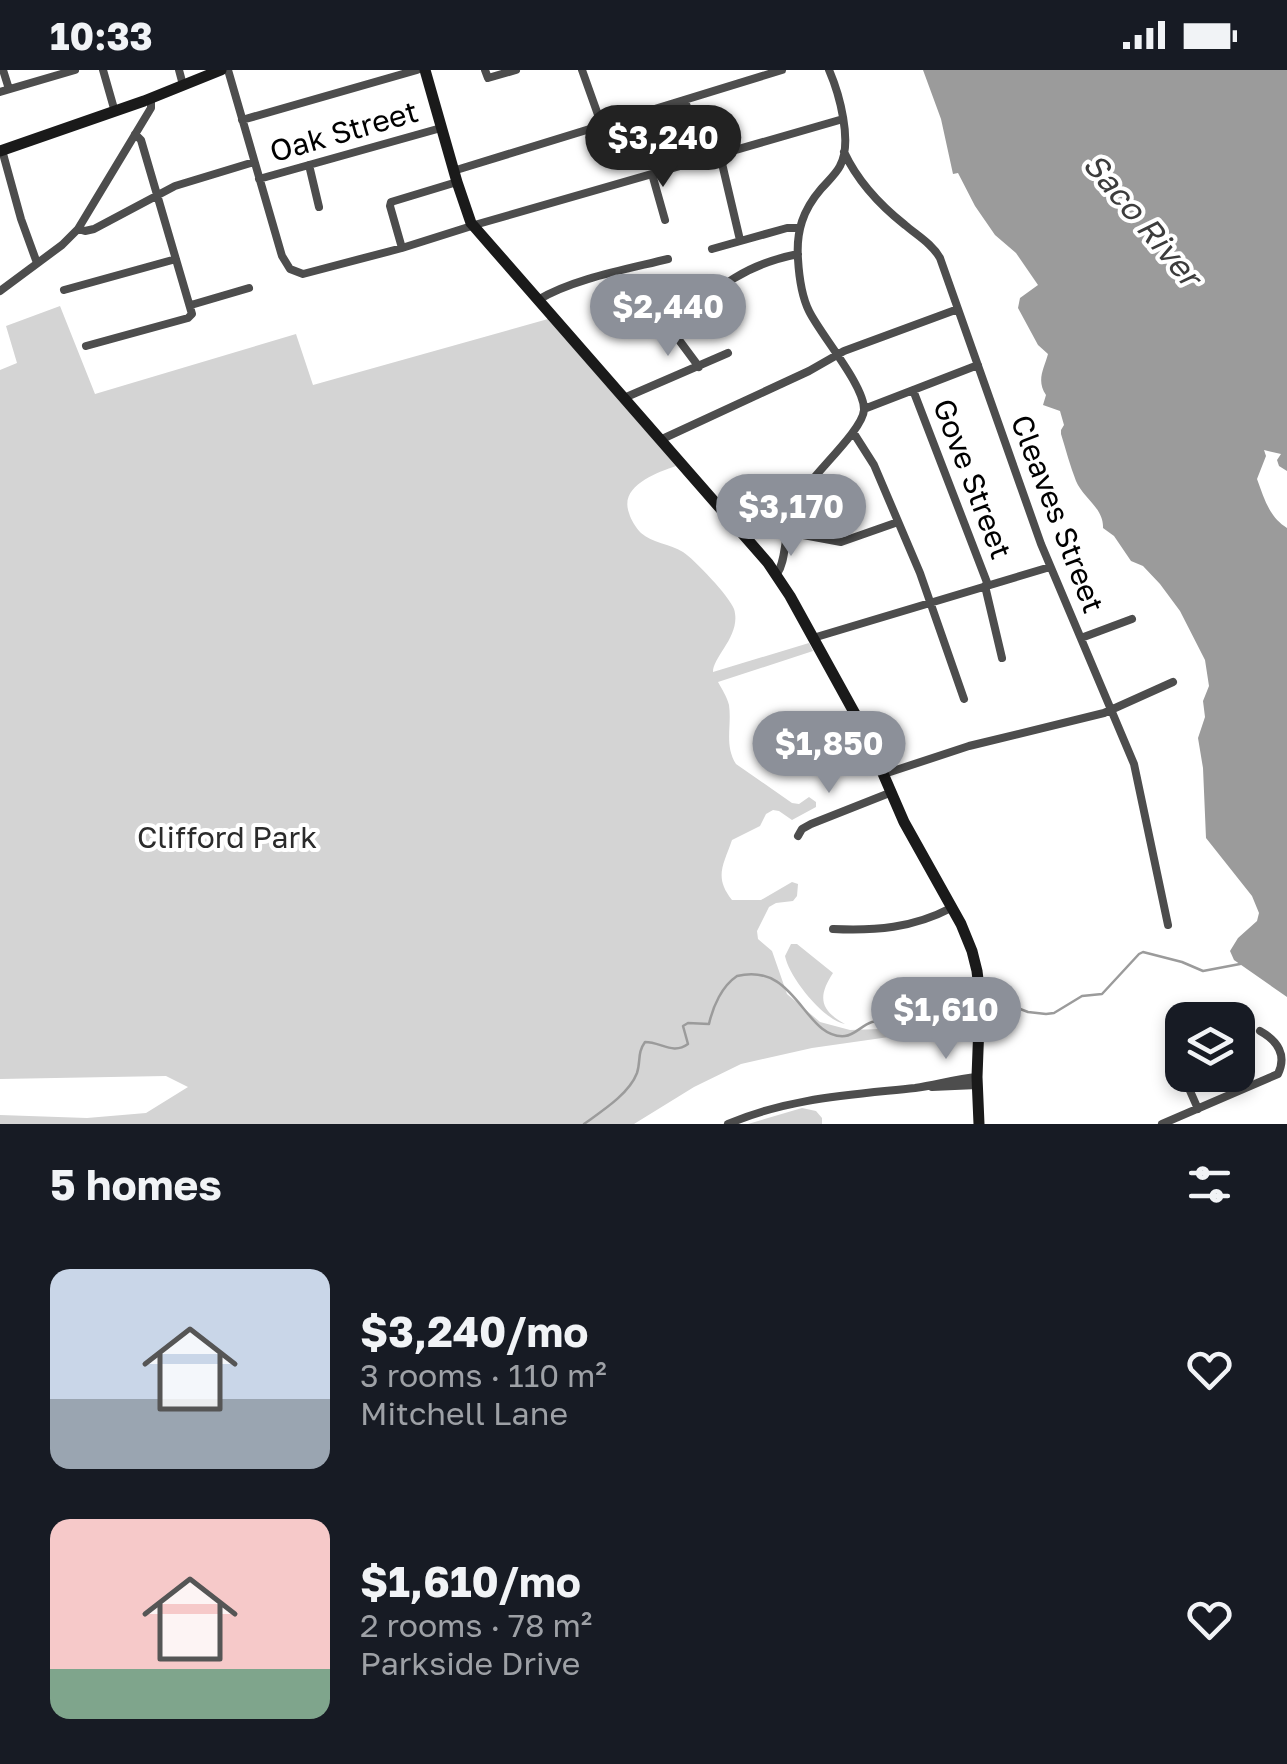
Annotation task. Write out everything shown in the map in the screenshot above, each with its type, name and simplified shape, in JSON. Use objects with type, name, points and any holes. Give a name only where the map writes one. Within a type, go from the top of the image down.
[{"type":"main road","points":[[1,151],[224,70]]},
{"type":"main road","points":[[425,70],[472,225],[776,574],[859,721],[912,836],[965,934],[978,971],[979,1124]]},
{"type":"street","points":[[3,70],[4,91],[75,70]]},
{"type":"street","points":[[103,70],[115,112]]},
{"type":"street","points":[[179,70],[184,85]]},
{"type":"street","points":[[224,70],[282,256],[293,271],[308,274],[843,119]]},
{"type":"street","points":[[242,120],[417,70]]},
{"type":"street","points":[[486,74],[516,70]]},
{"type":"street","points":[[582,70],[602,126]]},
{"type":"street","points":[[402,248],[391,202],[602,126],[782,70]]},
{"type":"street","points":[[776,574],[782,566],[795,510],[810,482],[853,432],[864,409],[862,398],[807,306],[800,283],[799,228],[809,205],[840,167],[844,152],[840,94],[829,70]]},
{"type":"street","points":[[0,291],[78,229],[150,108],[151,98]]},
{"type":"street","points":[[685,100],[702,159]]},
{"type":"street","name":"Oak Street","points":[[260,180],[441,128]]},
{"type":"street","points":[[86,346],[192,314],[141,140],[135,134]]},
{"type":"street","points":[[1,151],[37,262]]},
{"type":"street","name":"Cleaves Street","points":[[844,152],[879,201],[938,254],[1050,566],[1137,776],[1168,924]]},
{"type":"street","points":[[720,154],[740,240]]},
{"type":"street","name":"Oak Street","points":[[78,229],[94,229],[182,183],[254,162]]},
{"type":"street","points":[[309,165],[320,207]]},
{"type":"street","points":[[652,174],[665,220]]},
{"type":"street","points":[[712,249],[799,228]]},
{"type":"street","points":[[671,330],[729,279],[798,254]]},
{"type":"street","points":[[64,290],[176,259]]},
{"type":"street","points":[[538,300],[573,285],[668,260]]},
{"type":"street","points":[[190,306],[250,288]]},
{"type":"street","points":[[653,305],[698,367]]},
{"type":"street","points":[[660,440],[837,355],[958,309]]},
{"type":"street","points":[[624,398],[728,353]]},
{"type":"street","points":[[864,409],[978,365]]},
{"type":"street","name":"Gove Street","points":[[914,390],[987,585],[1002,658]]},
{"type":"street","points":[[853,432],[871,458],[932,601],[964,699]]},
{"type":"street","points":[[787,532],[842,542],[898,522]]},
{"type":"street","points":[[813,638],[1050,566]]},
{"type":"street","points":[[1080,638],[1132,619]]},
{"type":"street","points":[[884,774],[953,751],[1104,714],[1172,682]]},
{"type":"street","points":[[798,836],[811,824],[892,792]]},
{"type":"street","points":[[833,929],[873,931],[926,920],[951,908]]},
{"type":"street","points":[[1162,1124],[1278,1074],[1282,1064],[1280,1050],[1274,1040],[1260,1031]]},
{"type":"street","points":[[728,1124],[799,1102],[977,1081]]},
{"type":"street","points":[[1190,1092],[1198,1109]]},
{"type":"green space","name":"Clifford Park","points":[[60,306],[95,394],[296,334],[313,385],[548,319],[676,466],[641,482],[629,495],[627,504],[641,533],[688,556],[731,603],[734,628],[713,672],[809,643],[813,651],[718,682],[729,705],[729,743],[736,764],[792,803],[799,804],[809,797],[816,802],[816,807],[792,820],[773,810],[760,826],[732,840],[722,871],[726,892],[732,900],[761,900],[792,882],[798,884],[793,901],[769,907],[757,931],[758,939],[772,951],[787,994],[820,1022],[850,1030],[880,1029],[967,1005],[968,1024],[812,1048],[741,1064],[634,1124],[0,1124],[0,1115],[87,1118],[146,1113],[188,1087],[166,1076],[0,1079],[0,370],[17,363],[6,326]]},
{"type":"green space","points":[[791,944],[797,944],[833,973],[824,1002],[830,1013],[845,1024],[827,1015],[800,986],[785,956]]},
{"type":"green space","points":[[802,1108],[816,1111],[822,1124],[748,1124]]},
{"type":"water","name":"Saco River","points":[[923,70],[1287,70],[1287,471],[1279,466],[1281,454],[1264,450],[1266,456],[1257,479],[1271,513],[1287,528],[1287,997],[1234,960],[1230,951],[1257,921],[1259,913],[1252,896],[1206,838],[1198,738],[1209,686],[1205,660],[1180,611],[1160,584],[1143,566],[1131,561],[1114,536],[1103,528],[1097,509],[1076,481],[1061,434],[1064,425],[1060,411],[1043,405],[1046,395],[1041,379],[1048,354],[1038,345],[1018,308],[1020,298],[1038,285],[1016,253],[995,235],[958,173],[953,174],[941,119]]},
{"type":"waterway","points":[[992,998],[1028,1012],[1054,1013],[1082,996],[1102,994],[1143,952],[1203,971],[1240,964]]},
{"type":"waterway","points":[[584,1124],[628,1088],[637,1073],[645,1042],[672,1048],[688,1044],[683,1026],[709,1024],[719,997],[737,976],[757,974],[773,980],[787,989],[819,1026],[831,1034],[845,1036],[872,1022],[926,1015],[968,997]]}]
